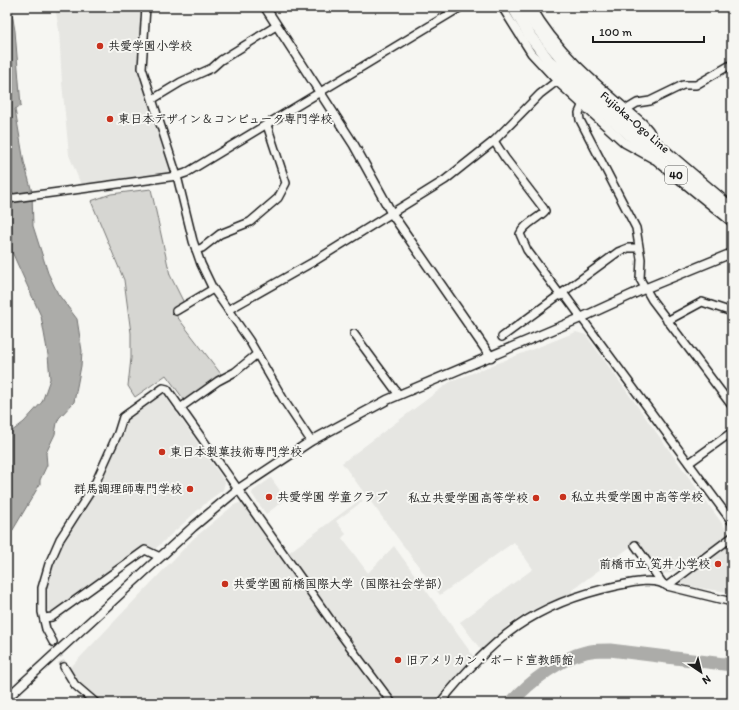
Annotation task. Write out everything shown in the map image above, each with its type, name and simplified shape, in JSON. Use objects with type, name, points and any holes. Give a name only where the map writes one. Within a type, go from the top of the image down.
[{"type":"main road","name":"40","points":[[513,7],[534,33]]},
{"type":"main road","name":"40","points":[[524,7],[534,33]]},
{"type":"main road","name":"Fujioka-Ogo Line","points":[[534,33],[579,78],[732,208]]},
{"type":"main road","name":"Fujioka-Ogo Line","points":[[534,33],[549,61],[572,84],[662,163],[732,220]]},
{"type":"street","points":[[146,7],[142,68],[177,176],[196,250],[206,276],[213,289],[249,340],[310,441]]},
{"type":"street","points":[[265,7],[354,145],[392,214],[491,357]]},
{"type":"street","points":[[7,198],[177,176],[193,169],[268,125],[461,7]]},
{"type":"street","points":[[502,7],[531,53],[557,82],[625,143],[662,163]]},
{"type":"street","points":[[532,7],[550,35],[569,58],[649,130],[656,144]]},
{"type":"street","points":[[152,99],[181,82],[212,68],[221,60],[276,26]]},
{"type":"street","points":[[629,111],[637,103],[650,101],[683,84],[696,85],[732,64]]},
{"type":"street","points":[[228,310],[313,262],[445,180],[494,142],[540,94],[557,82]]},
{"type":"street","points":[[582,106],[579,113],[580,120],[636,228],[638,248],[641,259],[640,279],[644,289],[732,406]]},
{"type":"street","points":[[196,250],[202,248],[220,234],[250,222],[278,198],[286,183],[268,125]]},
{"type":"street","points":[[494,142],[504,158],[544,209],[540,217],[522,230],[520,234],[527,250],[562,295],[583,317],[732,522]]},
{"type":"street","points":[[502,337],[562,295],[623,249],[638,248]]},
{"type":"street","points":[[7,698],[160,557],[237,490],[310,441],[399,395],[491,357],[644,289],[732,253]]},
{"type":"street","points":[[176,311],[213,289]]},
{"type":"street","points":[[667,321],[702,302],[732,312]]},
{"type":"street","points":[[354,334],[399,395]]},
{"type":"street","points":[[180,408],[218,381],[235,372],[257,354]]},
{"type":"street","points":[[53,642],[46,629],[42,588],[49,564],[60,539],[94,486],[118,433],[123,417],[162,388],[167,390],[237,490],[392,703]]},
{"type":"street","points":[[689,463],[732,432]]},
{"type":"street","points":[[665,585],[732,537]]},
{"type":"street","points":[[635,545],[665,585]]},
{"type":"street","points":[[44,618],[52,617],[145,550],[160,557]]},
{"type":"street","points":[[440,703],[460,679],[504,634],[541,610],[571,597],[612,586],[638,582],[665,585],[732,602]]},
{"type":"street","points":[[64,667],[75,685],[96,703]]},
{"type":"shaded area","points":[[7,7],[11,7],[15,31],[21,106],[15,109],[24,162],[32,192],[33,226],[48,273],[58,294],[77,319],[82,351],[81,366],[74,402],[59,418],[55,434],[46,453],[47,465],[40,480],[40,484],[7,540],[7,435],[24,422],[42,402],[50,379],[48,355],[41,316],[7,241]]},
{"type":"shaded area","name":"東日本デザイン＆コンピュータ専門学校","points":[[55,7],[143,7],[138,63],[171,173],[81,185],[69,155],[62,83],[59,30]]},
{"type":"shaded area","points":[[151,189],[170,275],[184,303],[172,310],[221,374],[185,401],[166,375],[135,397],[128,386],[131,358],[131,333],[124,280],[91,201],[111,194]]},
{"type":"shaded area","name":"私立共愛学園高等学校","points":[[576,332],[586,335],[729,533],[728,537],[707,553],[671,573],[660,574],[637,542],[572,590],[572,593],[536,608],[511,623],[481,650],[460,622],[533,569],[514,542],[440,595],[342,463],[450,382]]},
{"type":"shaded area","points":[[162,392],[225,482],[223,490],[209,500],[154,550],[146,546],[52,613],[47,610],[48,580],[59,548],[84,510],[122,432],[125,418]]},
{"type":"shaded area","name":"共愛学園 学童クラブ","points":[[271,478],[286,499],[266,514],[252,494],[253,491]]},
{"type":"shaded area","points":[[361,499],[363,501],[336,521],[346,534],[342,538],[368,573],[394,546],[474,657],[435,703],[397,703],[288,553]]},
{"type":"shaded area","name":"共愛学園前橋国際大学（国際社会学部）","points":[[239,503],[243,504],[387,703],[100,703],[79,685],[69,669],[193,539],[234,505]]},
{"type":"shaded area","name":"前橋市立 笂井小学校","points":[[732,543],[732,598],[729,592],[677,585]]},
{"type":"waterway","points":[[511,703],[518,695],[547,671],[570,658],[591,651],[610,650],[732,665]]},
{"type":"tunnel","points":[[53,642],[64,667]]},
{"type":"place","name":"共愛学園小学校","points":[[100,46]]},
{"type":"place","name":"東日本デザイン＆コンピュータ専門学校","points":[[110,119]]},
{"type":"place","name":"東日本製菓技術専門学校","points":[[162,452]]},
{"type":"place","name":"群馬調理師専門学校","points":[[190,489]]},
{"type":"place","name":"共愛学園 学童クラブ","points":[[269,497]]},
{"type":"place","name":"私立共愛学園中高等学校","points":[[563,497]]},
{"type":"place","name":"私立共愛学園高等学校","points":[[536,498]]},
{"type":"place","name":"前橋市立 笂井小学校","points":[[718,564]]},
{"type":"place","name":"共愛学園前橋国際大学（国際社会学部）","points":[[225,584]]},
{"type":"place","name":"旧アメリカン・ボード宣教師館","points":[[398,660]]}]
